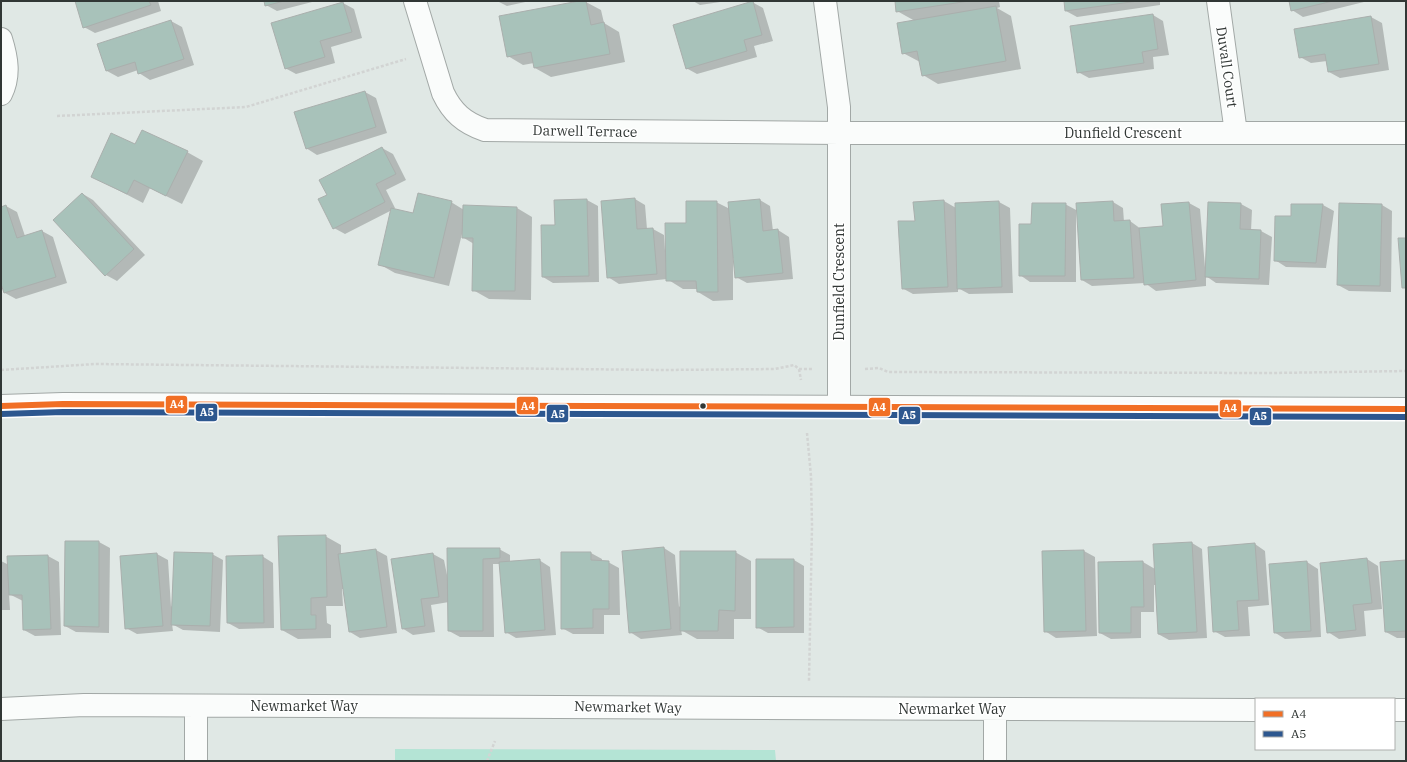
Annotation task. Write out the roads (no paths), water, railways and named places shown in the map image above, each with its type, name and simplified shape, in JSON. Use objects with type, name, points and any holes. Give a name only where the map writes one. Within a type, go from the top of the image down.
[{"type":"street","name":"Darwell Terrace","points":[[415,1],[430,51],[449,105],[460,118],[472,126],[485,130],[840,133]]},
{"type":"street","name":"Dunfield Crescent","points":[[825,1],[837,86],[840,133],[840,406]]},
{"type":"street","name":"Duvall Court","points":[[1218,1],[1236,133]]},
{"type":"street","points":[[1,39],[7,64],[7,76],[1,94]]},
{"type":"street","name":"Dunfield Crescent","points":[[840,133],[1406,133]]},
{"type":"street","points":[[1,406],[63,404],[1406,409]]},
{"type":"street","name":"Newmarket Way","points":[[1,709],[84,705],[1255,710]]},
{"type":"street","points":[[196,706],[196,761]]},
{"type":"street","points":[[995,709],[995,761]]},
{"type":"street","points":[[1395,710],[1406,710]]}]
